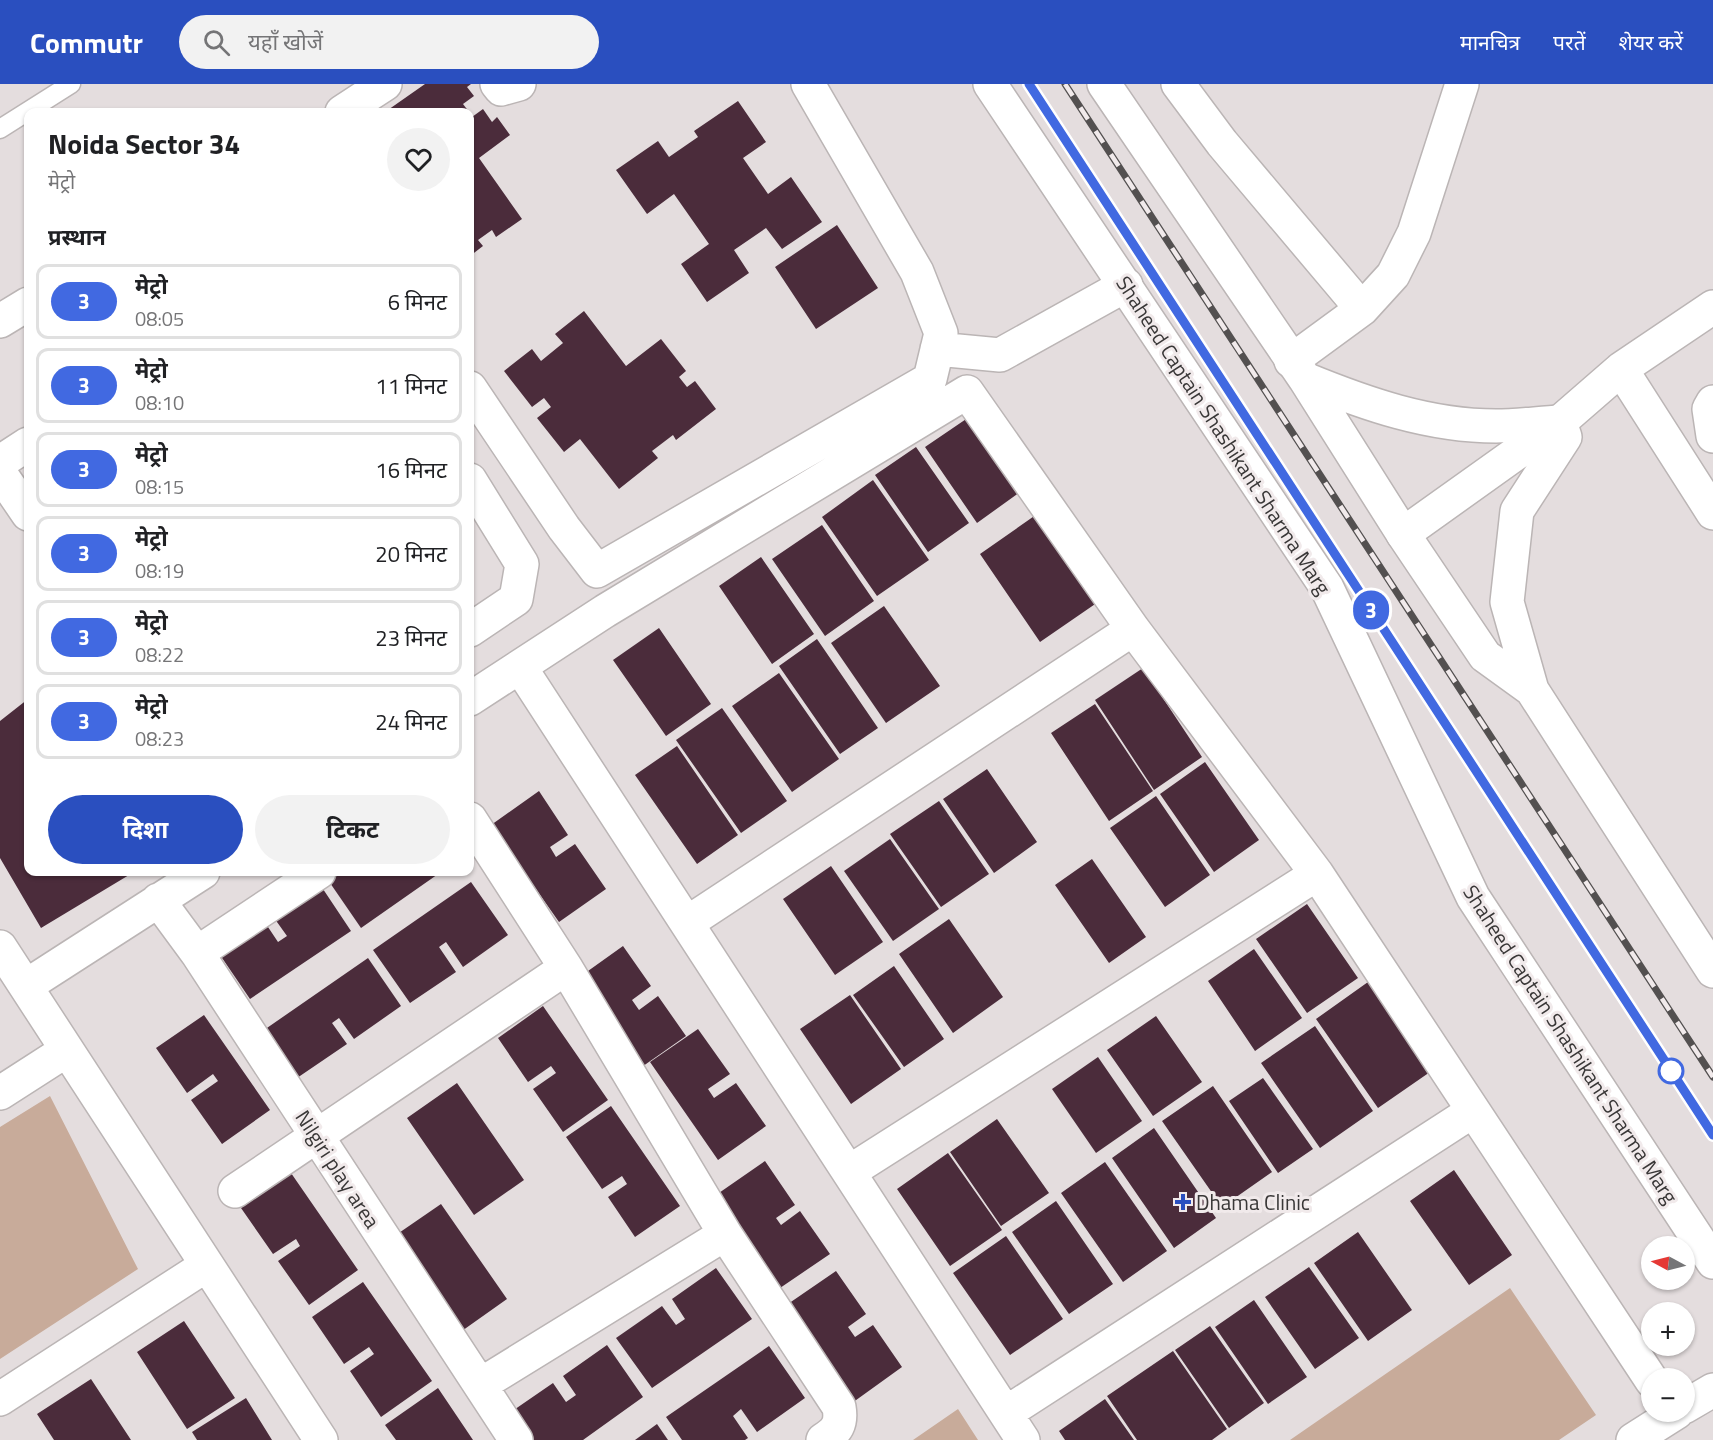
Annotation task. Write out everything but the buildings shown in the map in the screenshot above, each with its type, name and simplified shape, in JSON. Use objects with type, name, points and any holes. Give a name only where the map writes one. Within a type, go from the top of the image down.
[{"type":"street","points":[[348,108],[384,84]]},
{"type":"street","points":[[497,84],[501,89],[519,84]]},
{"type":"street","points":[[474,394],[564,528],[597,571],[930,379],[941,333],[917,272],[808,84]]},
{"type":"street","name":"Shaheed Captain Shashikant Sharma Marg","points":[[990,84],[1327,588],[1473,897],[1713,1262]]},
{"type":"street","points":[[1104,84],[1298,370],[1403,534],[1485,656],[1532,690]]},
{"type":"street","points":[[1179,84],[1222,143],[1362,309]]},
{"type":"street","points":[[1298,370],[1362,309],[1393,275],[1414,232],[1462,84]]},
{"type":"street","points":[[937,349],[1000,355],[1126,285]]},
{"type":"street","points":[[0,321],[24,306]]},
{"type":"street","points":[[1403,534],[1560,422],[1621,369],[1713,307]]},
{"type":"street","points":[[1621,369],[1713,513]]},
{"type":"street","points":[[1298,370],[1366,404],[1430,420],[1494,426],[1560,422]]},
{"type":"street","points":[[474,696],[605,611],[967,392],[1133,629],[1317,874],[1643,1368]]},
{"type":"street","points":[[1713,402],[1709,409],[1713,436]]},
{"type":"street","points":[[1560,422],[1565,437],[1517,511],[1507,602],[1532,690],[1713,971]]},
{"type":"street","points":[[0,462],[24,447]]},
{"type":"street","points":[[0,473],[24,508]]},
{"type":"street","points":[[474,499],[522,564],[516,599],[474,627]]},
{"type":"street","points":[[687,923],[1133,629]]},
{"type":"street","points":[[520,666],[1015,1427],[1473,1111]]},
{"type":"street","points":[[474,825],[566,968],[725,1234],[839,1407],[841,1419],[835,1432],[823,1440]]},
{"type":"street","points":[[849,1172],[1317,874]]},
{"type":"street","points":[[26,986],[197,876]]},
{"type":"street","points":[[197,953],[313,876]]},
{"type":"street","name":"Nilgiri play area","points":[[159,900],[197,953],[516,1440]]},
{"type":"street","points":[[0,947],[321,1440]]},
{"type":"street","points":[[235,1191],[317,1138],[566,968]]},
{"type":"street","points":[[0,1093],[67,1050]]},
{"type":"street","points":[[480,1385],[725,1234]]},
{"type":"street","points":[[0,1399],[207,1264]]},
{"type":"street","points":[[1695,1400],[1713,1390]]},
{"type":"street","points":[[1633,1440],[1660,1422]]},
{"type":"lane","points":[[33,108],[70,84]]},
{"type":"lane","points":[[0,129],[24,114]]},
{"type":"shaded area","points":[[50,1096],[138,1269],[0,1359],[0,1127]]},
{"type":"shaded area","points":[[1510,1288],[1596,1415],[1559,1440],[1290,1440]]},
{"type":"shaded area","points":[[958,1409],[978,1440],[913,1440]]},
{"type":"railway","points":[[1029,84],[1713,1135]]},
{"type":"railway","points":[[1065,84],[1713,1077]]},
{"type":"metro line","name":"3","points":[[1029,84],[1713,1135]]},
{"type":"place","name":"Dhama Clinic","points":[[1183,1202]]}]
